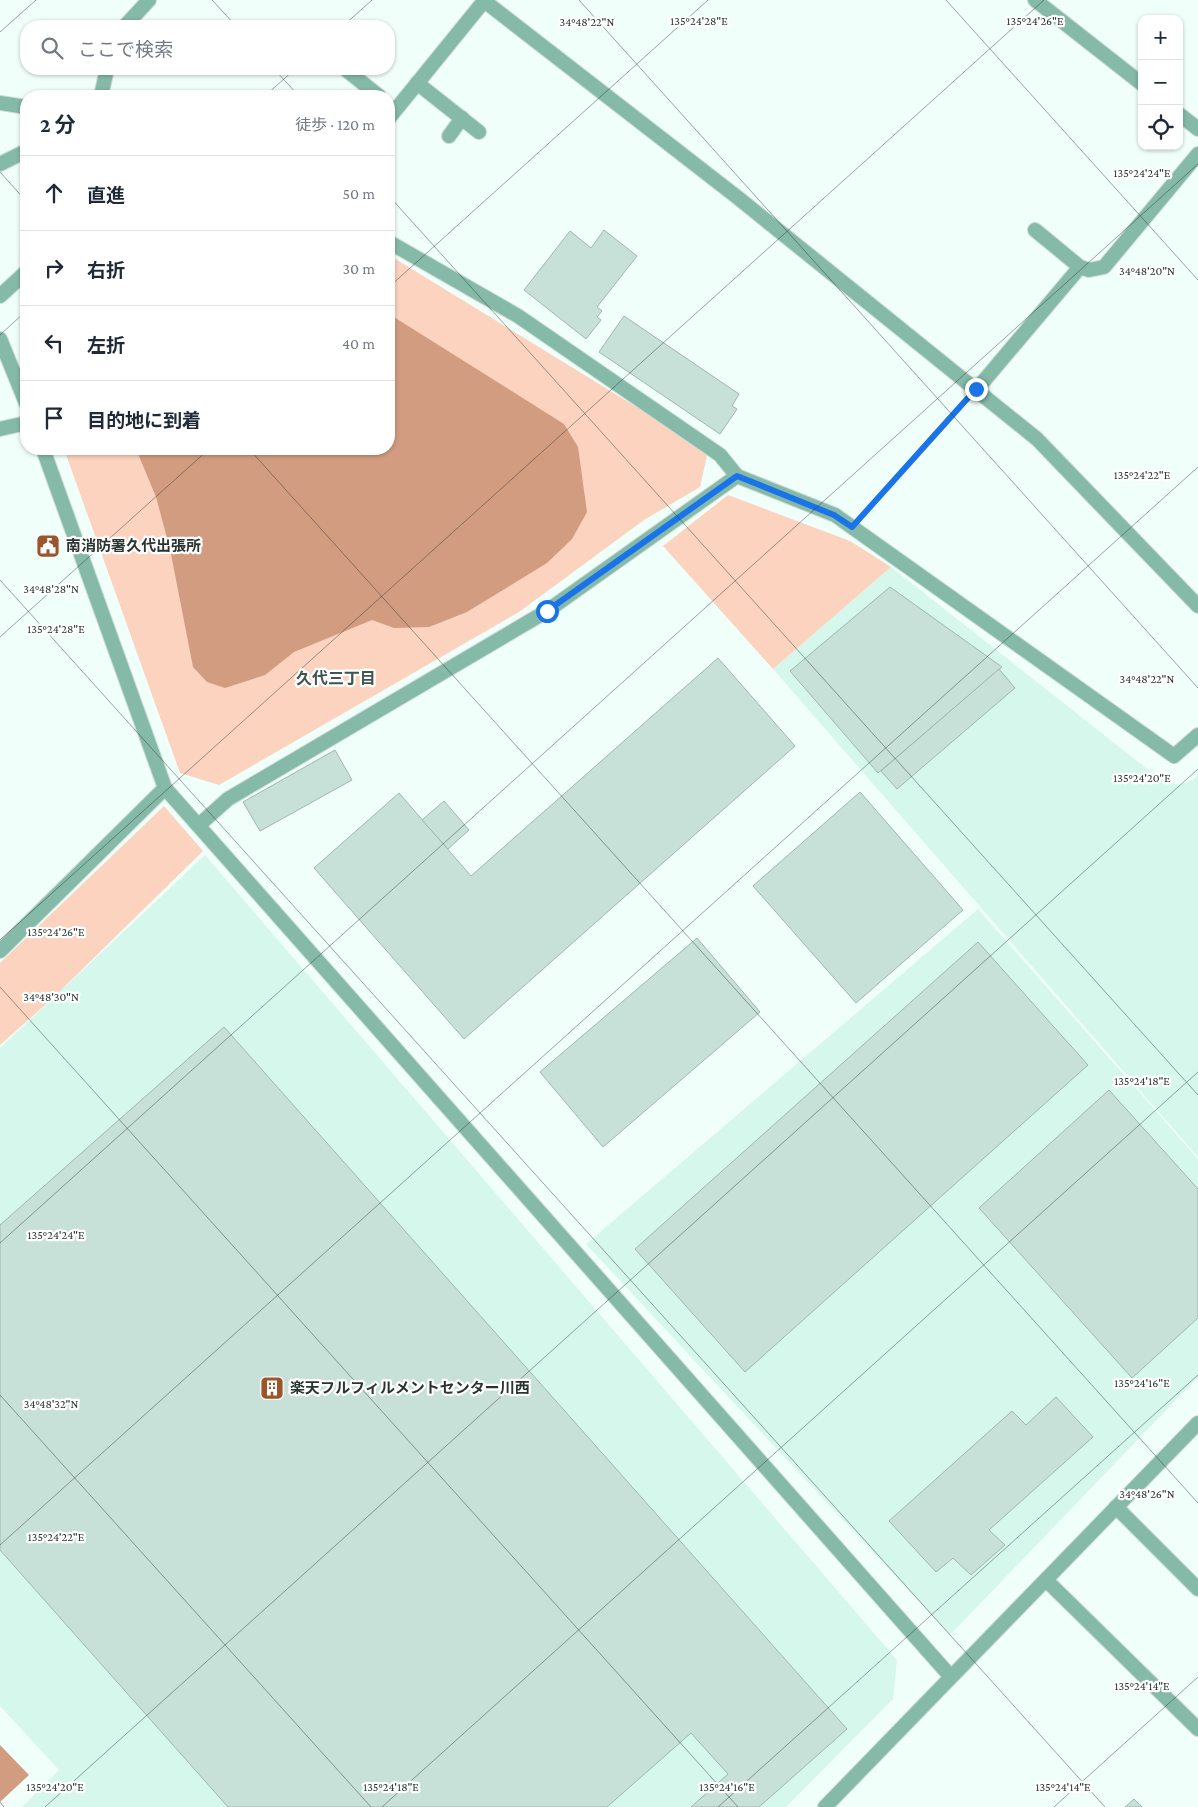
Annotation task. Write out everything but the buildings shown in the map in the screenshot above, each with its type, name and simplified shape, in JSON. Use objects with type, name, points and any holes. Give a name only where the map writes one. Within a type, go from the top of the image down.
[{"type":"street","points":[[131,20],[149,0]]},
{"type":"street","points":[[395,106],[417,83],[483,0],[737,197],[1037,439],[1198,606]]},
{"type":"street","points":[[1036,0],[1138,81]]},
{"type":"street","points":[[102,90],[106,75]]},
{"type":"street","points":[[356,75],[372,90]]},
{"type":"street","points":[[417,83],[479,132]]},
{"type":"street","points":[[0,103],[20,107]]},
{"type":"street","points":[[1183,117],[1198,129]]},
{"type":"street","points":[[449,136],[462,118]]},
{"type":"street","points":[[1035,230],[1080,267],[1089,270],[1104,267],[1198,154]]},
{"type":"street","points":[[0,164],[20,155]]},
{"type":"street","points":[[395,245],[518,316],[720,455],[737,476],[834,515],[1174,756],[1198,735]]},
{"type":"street","points":[[976,389],[1080,267]]},
{"type":"street","points":[[0,296],[20,278]]},
{"type":"street","points":[[0,339],[20,389]]},
{"type":"street","points":[[0,429],[20,424]]},
{"type":"street","points":[[45,455],[166,788],[952,1677]]},
{"type":"street","points":[[199,825],[228,799],[547,611],[737,476]]},
{"type":"street","points":[[0,951],[166,788]]},
{"type":"street","points":[[824,1807],[1198,1423]]},
{"type":"street","points":[[1116,1507],[1198,1588]]},
{"type":"street","points":[[1046,1580],[1198,1729]]},
{"type":"path","points":[[852,527],[976,389]]},
{"type":"shaded area","points":[[395,259],[708,451],[700,487],[644,520],[519,612],[219,785],[180,773],[66,455],[395,455]]},
{"type":"shaded area","points":[[395,318],[564,424],[578,447],[587,512],[572,539],[547,563],[467,612],[429,627],[394,628],[372,620],[294,652],[265,675],[225,688],[207,682],[193,667],[170,549],[156,497],[138,455],[395,455]]},
{"type":"shaded area","points":[[728,495],[850,541],[891,567],[773,669],[663,546]]},
{"type":"shaded area","points":[[891,567],[1160,779],[1180,785],[1194,779],[1198,774],[1198,1157],[773,669]]},
{"type":"shaded area","points":[[164,806],[203,851],[54,997],[0,1045],[0,963]]},
{"type":"shaded area","name":"楽天フルフィルメントセンター川西","points":[[205,855],[897,1660],[893,1699],[786,1807],[22,1807],[59,1770],[0,1706],[0,1048]]},
{"type":"shaded area","points":[[978,909],[1198,1159],[1198,1377],[950,1635],[586,1244]]},
{"type":"shaded area","points":[[0,1745],[29,1775],[0,1802]]},
{"type":"place","name":"南消防署久代出張所","points":[[48,546]]},
{"type":"place","name":"楽天フルフィルメントセンター川西","points":[[272,1388]]},
{"type":"district","name":"久代三丁目","points":[[336,678]]},
{"type":"route","points":[[547,611],[737,476],[834,515],[852,527],[976,389]]}]
